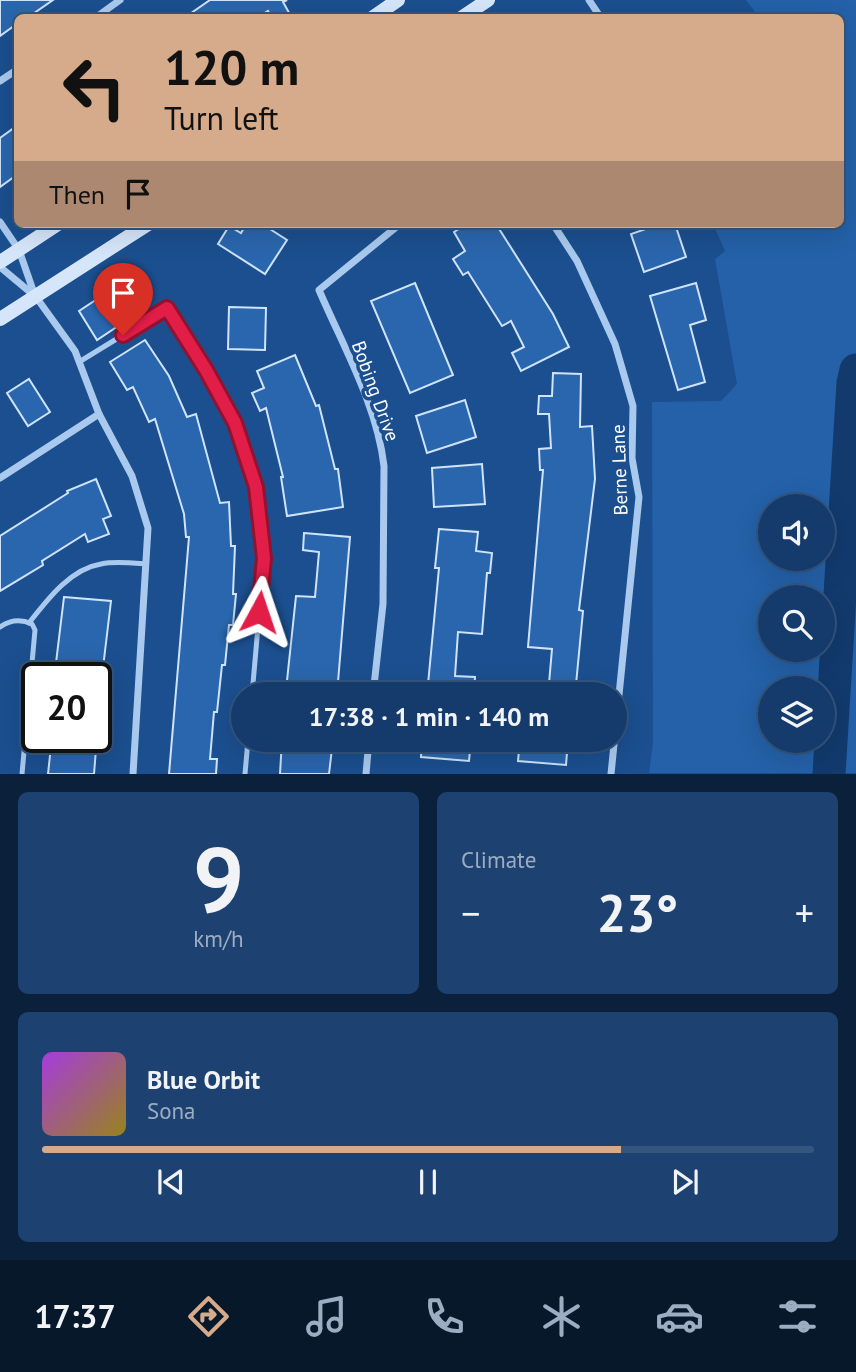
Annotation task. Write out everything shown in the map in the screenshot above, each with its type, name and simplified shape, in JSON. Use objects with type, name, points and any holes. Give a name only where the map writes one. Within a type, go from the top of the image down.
[{"type":"main road","points":[[378,14],[398,0]]},
{"type":"main road","points":[[467,14],[488,0]]},
{"type":"main road","points":[[0,265],[52,228]]},
{"type":"main road","points":[[0,320],[142,228]]},
{"type":"street","points":[[101,14],[120,0]]},
{"type":"street","points":[[0,222],[19,250],[36,297]]},
{"type":"street","name":"Bobing Drive","points":[[374,682],[383,604],[384,466],[381,444],[361,386],[319,290],[395,228]]},
{"type":"street","name":"Berne Lane","points":[[556,228],[593,293],[615,344],[633,406],[632,458],[639,497],[611,774]]},
{"type":"street","points":[[0,265],[36,297],[75,351],[99,414],[126,464],[148,528],[133,774]]},
{"type":"street","points":[[0,478],[99,414]]},
{"type":"street","points":[[366,774],[368,752]]},
{"type":"lane","points":[[79,362],[167,308],[235,423],[256,487],[264,558],[253,682]]},
{"type":"lane","points":[[29,623],[55,592],[88,568],[102,563],[146,564]]},
{"type":"lane","points":[[0,627],[8,622],[29,623]]},
{"type":"lane","points":[[22,774],[35,631],[29,623]]},
{"type":"lane","points":[[245,774],[247,752]]},
{"type":"shaded area","points":[[746,0],[856,0],[856,773],[649,773],[653,742],[652,402],[721,401],[737,384],[715,259],[725,251],[715,228],[844,228],[844,14],[756,14]]},
{"type":"building","points":[[0,0],[53,0],[33,14],[14,14],[14,26],[0,36]]},
{"type":"building","points":[[210,0],[287,0],[283,2],[290,14],[270,14],[268,11],[263,14],[190,14]]},
{"type":"building","points":[[14,128],[14,177],[0,187],[0,138]]},
{"type":"building","points":[[228,228],[241,233],[244,228],[268,228],[287,240],[265,274],[218,244]]},
{"type":"building","points":[[460,228],[499,228],[553,314],[569,347],[521,371],[512,353],[524,347],[511,321],[502,326],[468,272],[463,275],[453,259],[465,251],[454,232]]},
{"type":"building","points":[[648,228],[676,228],[686,257],[644,272],[631,234]]},
{"type":"building","points":[[415,283],[453,375],[410,393],[371,301]]},
{"type":"building","points":[[696,283],[706,320],[690,325],[705,382],[678,390],[650,296]]},
{"type":"building","points":[[111,290],[130,318],[97,340],[79,311]]},
{"type":"building","points":[[229,307],[266,308],[265,350],[228,349]]},
{"type":"building","points":[[145,340],[169,376],[187,417],[196,414],[220,503],[229,502],[231,546],[235,546],[233,594],[236,594],[233,625],[229,625],[225,665],[222,665],[217,712],[214,712],[210,759],[217,759],[216,774],[169,774],[189,537],[186,537],[184,514],[155,419],[149,422],[133,387],[127,390],[110,362]]},
{"type":"building","points":[[295,355],[316,406],[319,405],[335,469],[338,469],[343,507],[287,516],[283,477],[266,408],[260,411],[252,393],[264,388],[257,371]]},
{"type":"building","points":[[553,373],[581,374],[580,427],[592,426],[595,479],[579,610],[583,611],[576,682],[549,682],[552,649],[528,647],[543,470],[540,470],[539,449],[551,448],[549,414],[538,414],[539,396],[552,396]]},
{"type":"building","points":[[29,379],[50,412],[28,426],[7,393]]},
{"type":"building","points":[[465,400],[476,437],[427,453],[416,416]]},
{"type":"building","points":[[482,464],[485,504],[434,507],[432,468]]},
{"type":"building","points":[[96,479],[111,516],[103,519],[109,534],[88,542],[85,534],[42,561],[43,565],[0,591],[0,536],[68,493],[67,491]]},
{"type":"building","points":[[439,529],[478,532],[476,551],[492,553],[490,573],[487,573],[482,634],[458,632],[455,676],[475,677],[475,682],[428,682],[439,568],[435,568]]},
{"type":"building","points":[[304,533],[350,537],[338,682],[287,682],[296,596],[315,597],[319,552],[303,550]]},
{"type":"building","points":[[64,597],[111,601],[104,662],[56,662]]},
{"type":"building","points":[[281,752],[332,752],[329,774],[280,774]]},
{"type":"building","points":[[421,752],[470,752],[469,761],[421,757]]},
{"type":"building","points":[[519,752],[567,752],[566,765],[518,761]]},
{"type":"building","points":[[50,753],[96,753],[94,774],[48,774]]},
{"type":"waterway","points":[[829,774],[853,383],[856,370]]},
{"type":"route","points":[[123,335],[167,308],[235,423],[256,487],[264,558],[259,612]]}]
